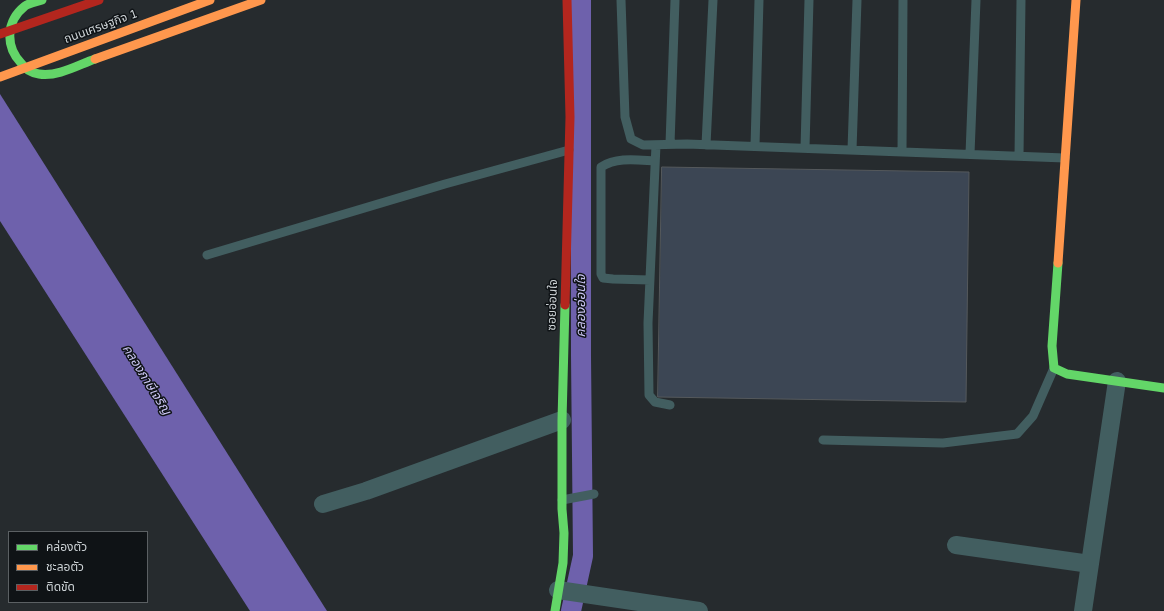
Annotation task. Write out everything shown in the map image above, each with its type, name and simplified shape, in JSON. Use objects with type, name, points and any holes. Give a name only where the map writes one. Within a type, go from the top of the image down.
[{"type":"street","points":[[42,0],[26,5],[14,17],[10,26],[9,35],[10,48],[16,60],[26,69],[38,74],[54,74],[261,0]]},
{"type":"street","points":[[0,34],[99,0]]},
{"type":"street","name":"ถนนเศรษฐกิจ 1","points":[[0,77],[210,0]]},
{"type":"street","name":"ซอยอ่อนใจ","points":[[555,611],[571,592],[562,563],[564,533],[562,500],[562,420],[570,117],[567,0]]},
{"type":"street","points":[[1076,0],[1052,346],[1054,368],[1067,374],[1164,388]]},
{"type":"street","points":[[1083,611],[1117,381]]},
{"type":"street","points":[[323,504],[366,491],[562,420]]},
{"type":"street","points":[[956,545],[1090,564]]},
{"type":"street","points":[[571,592],[698,611]]},
{"type":"lane","points":[[621,0],[625,117],[631,139],[643,145],[706,144],[1065,158]]},
{"type":"lane","points":[[670,144],[675,0]]},
{"type":"lane","points":[[706,144],[713,0]]},
{"type":"lane","points":[[755,146],[759,0]]},
{"type":"lane","points":[[805,148],[809,0]]},
{"type":"lane","points":[[852,150],[857,0]]},
{"type":"lane","points":[[902,152],[903,0]]},
{"type":"lane","points":[[970,154],[976,0]]},
{"type":"lane","points":[[1019,156],[1021,0]]},
{"type":"lane","points":[[656,144],[648,323],[649,395],[655,402],[670,405]]},
{"type":"lane","points":[[207,255],[446,184],[569,150]]},
{"type":"lane","points":[[650,280],[603,278],[601,274],[601,167],[607,163],[620,160],[655,161]]},
{"type":"lane","points":[[823,440],[942,443],[1017,434],[1033,416],[1054,368]]},
{"type":"lane","points":[[562,500],[594,494]]},
{"type":"water","name":"คลองภาษีเจริญ","points":[[0,94],[327,611],[250,611],[0,221]]},
{"type":"building","points":[[662,167],[969,172],[966,402],[658,397]]},
{"type":"waterway","name":"คลองอ่อนใจ","points":[[571,611],[583,556],[581,356],[581,0]]},
{"type":"traffic: fast","points":[[42,0],[25,6],[14,19],[11,26],[10,41],[12,49],[23,65],[34,73],[53,74],[95,59]]},
{"type":"traffic: fast","points":[[1058,263],[1052,346],[1054,368],[1067,374],[1164,388]]},
{"type":"traffic: fast","points":[[555,611],[563,563],[564,533],[562,509],[562,420],[565,305]]},
{"type":"traffic: slow","points":[[0,77],[210,0]]},
{"type":"traffic: slow","points":[[95,59],[261,0]]},
{"type":"traffic: slow","points":[[1058,263],[1076,0]]},
{"type":"traffic: jam","points":[[0,34],[99,0]]},
{"type":"traffic: jam","points":[[565,305],[570,117],[567,0]]}]
